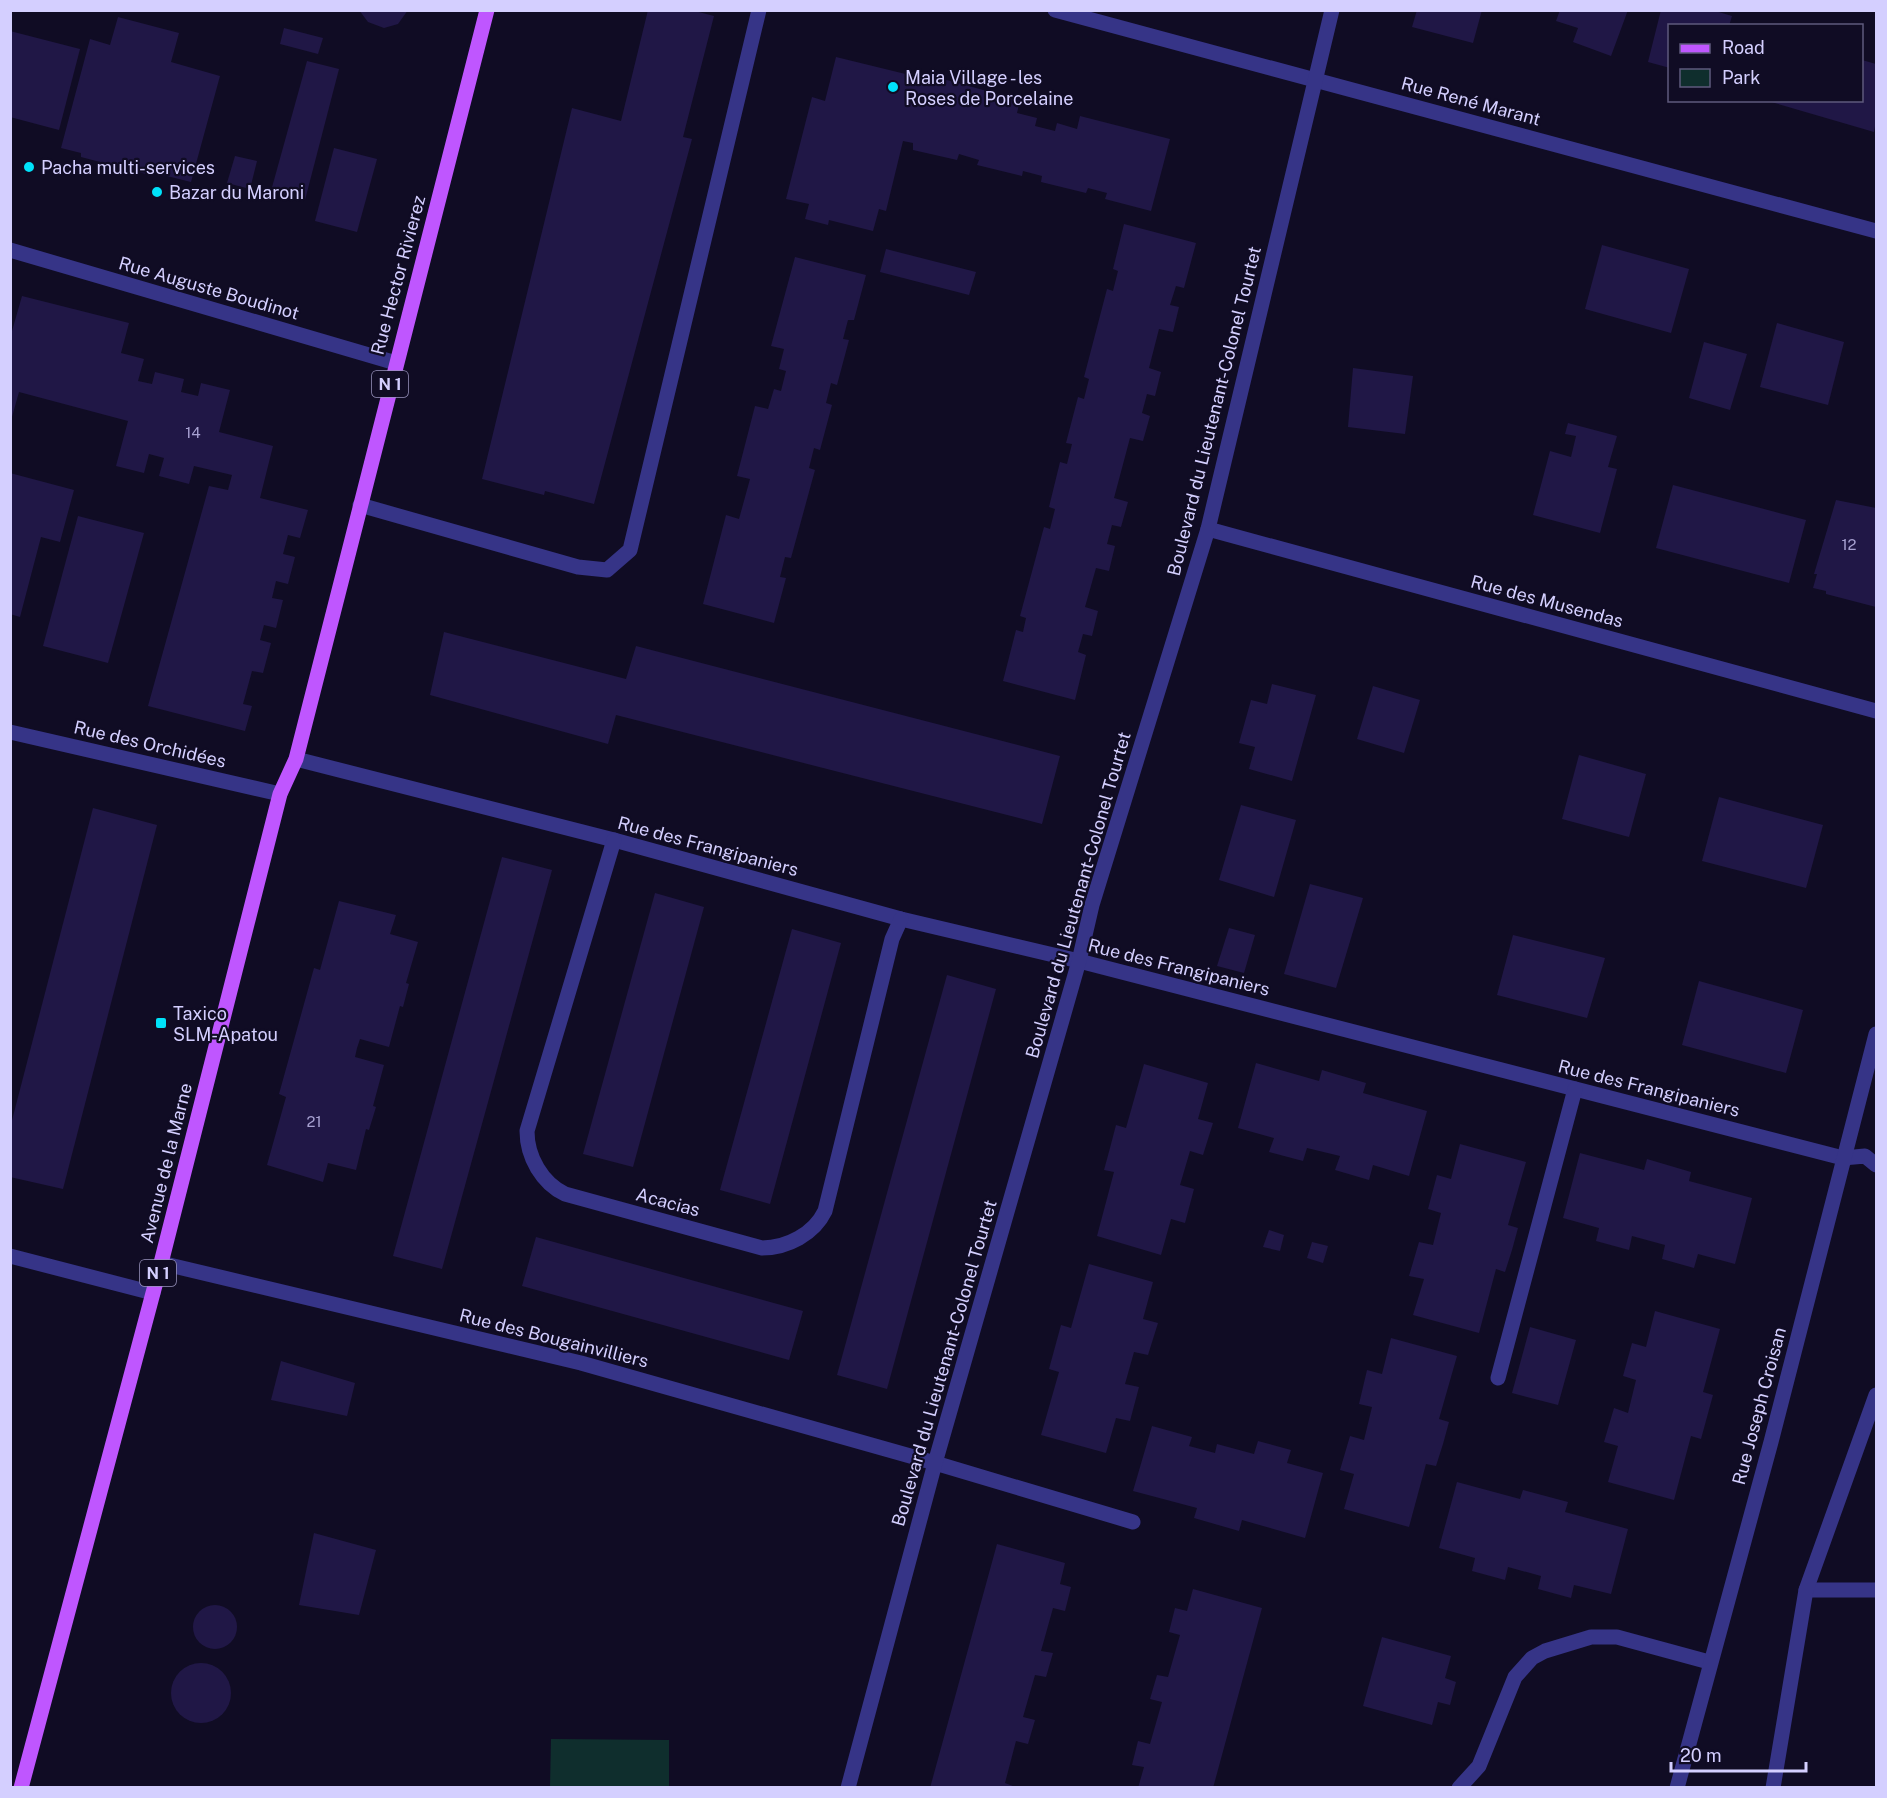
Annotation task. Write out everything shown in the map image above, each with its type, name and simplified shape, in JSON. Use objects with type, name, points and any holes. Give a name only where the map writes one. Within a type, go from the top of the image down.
[{"type":"main road","name":"Rue Hector Rivierez","points":[[296,759],[487,10]]},
{"type":"main road","name":"Avenue de la Marne","points":[[21,1788],[153,1293],[280,794],[296,759]]},
{"type":"street","points":[[360,505],[578,567],[607,570],[630,550],[759,10]]},
{"type":"street","name":"Rue René Marant","points":[[1055,10],[1876,231]]},
{"type":"street","name":"Boulevard du Lieutenant-Colonel Tourtet","points":[[848,1788],[935,1463],[1079,961],[1092,905],[1208,529],[1332,10]]},
{"type":"street","name":"Rue Auguste Boudinot","points":[[10,250],[396,363]]},
{"type":"street","name":"Rue des Musendas","points":[[1208,529],[1876,711]]},
{"type":"street","name":"Rue des Orchidées","points":[[10,732],[280,794]]},
{"type":"street","name":"Rue des Frangipaniers","points":[[296,759],[614,840],[901,919],[1079,961],[1843,1158],[1865,1156],[1876,1165]]},
{"type":"street","name":"Acacias","points":[[614,840],[528,1131],[527,1143],[537,1167],[555,1189],[565,1194],[762,1248],[785,1245],[806,1234],[820,1221],[825,1211],[892,939],[901,919]]},
{"type":"street","name":"Rue Joseph Croisan","points":[[1677,1788],[1709,1662],[1771,1442],[1876,1034]]},
{"type":"street","points":[[1497,1378],[1575,1089]]},
{"type":"street","points":[[10,1256],[153,1293]]},
{"type":"street","name":"Rue des Bougainvilliers","points":[[160,1263],[581,1363],[935,1463],[1133,1522]]},
{"type":"street","points":[[1773,1788],[1806,1590],[1876,1395]]},
{"type":"street","points":[[1806,1590],[1876,1590]]},
{"type":"street","points":[[1459,1788],[1479,1766],[1515,1677],[1532,1658],[1545,1651],[1591,1637],[1617,1637],[1709,1662]]},
{"type":"green space","points":[[551,1739],[669,1740],[669,1787],[550,1787]]},
{"type":"building","points":[[359,10],[408,10],[398,24],[384,28],[368,22]]},
{"type":"building","points":[[648,10],[691,10],[714,16],[683,137],[692,139],[594,504],[545,491],[544,495],[482,479],[572,108],[621,121]]},
{"type":"building","points":[[1417,10],[1482,10],[1473,43],[1412,27]]},
{"type":"building","points":[[1560,10],[1628,10],[1611,56],[1573,42],[1578,28],[1556,21]]},
{"type":"building","points":[[1661,10],[1712,10],[1732,16],[1730,24],[1668,24],[1668,67],[1648,62]]},
{"type":"building","points":[[118,17],[179,33],[171,62],[220,76],[191,182],[147,171],[146,174],[81,157],[81,153],[61,148],[90,39],[110,45]]},
{"type":"building","points":[[284,28],[323,38],[318,54],[280,44]]},
{"type":"building","points":[[10,31],[80,49],[59,130],[10,117]]},
{"type":"building","points":[[836,57],[930,80],[932,76],[1020,100],[1017,113],[1037,118],[1035,126],[1055,131],[1057,123],[1077,129],[1080,116],[1170,139],[1151,211],[1105,199],[1107,193],[1088,188],[1086,193],[1041,182],[1042,176],[1023,171],[1022,176],[977,165],[979,160],[959,154],[957,160],[913,150],[913,143],[903,141],[886,211],[879,209],[873,231],[829,220],[828,225],[805,219],[809,204],[786,199],[812,97],[825,101]]},
{"type":"building","points":[[1863,60],[1876,64],[1874,132],[1771,102],[1863,102]]},
{"type":"building","points":[[307,61],[339,69],[305,200],[271,191]]},
{"type":"building","points":[[334,148],[377,159],[357,232],[315,221]]},
{"type":"building","points":[[235,156],[257,161],[250,189],[227,183]]},
{"type":"building","points":[[1124,224],[1196,243],[1184,288],[1176,286],[1170,305],[1179,307],[1173,332],[1159,329],[1149,368],[1161,372],[1155,396],[1147,394],[1142,413],[1150,416],[1143,441],[1130,438],[1114,498],[1128,502],[1121,527],[1112,525],[1107,544],[1115,546],[1109,571],[1096,568],[1085,607],[1098,611],[1092,636],[1083,634],[1078,652],[1086,655],[1075,700],[1003,681],[1016,630],[1023,632],[1026,618],[1020,616],[1044,527],[1050,529],[1055,509],[1049,507],[1060,462],[1067,464],[1072,444],[1066,443],[1078,397],[1084,399],[1089,379],[1084,377],[1107,289],[1113,291],[1118,271],[1113,269]]},
{"type":"building","points":[[1602,245],[1689,269],[1671,333],[1585,309]]},
{"type":"building","points":[[886,249],[976,272],[969,295],[880,272]]},
{"type":"building","points":[[795,257],[866,275],[854,320],[848,320],[843,339],[849,340],[837,385],[831,383],[826,403],[832,405],[820,450],[814,448],[809,468],[815,470],[791,558],[785,557],[780,577],[786,578],[774,623],[703,604],[726,515],[739,519],[750,479],[737,476],[755,406],[768,409],[774,389],[781,391],[786,371],[779,369],[784,349],[771,346]]},
{"type":"building","points":[[22,296],[129,323],[121,353],[144,359],[138,381],[152,384],[155,372],[184,379],[181,392],[198,396],[201,383],[230,390],[219,432],[273,446],[260,498],[308,510],[300,538],[288,535],[283,554],[295,557],[288,584],[276,581],[272,598],[283,600],[276,628],[264,625],[260,640],[271,643],[263,673],[252,671],[243,704],[252,706],[245,731],[148,706],[209,486],[228,490],[232,475],[194,466],[189,484],[159,476],[164,458],[149,454],[144,473],[116,466],[128,421],[19,392],[10,424],[10,338]]},
{"type":"building","points":[[1777,323],[1844,342],[1828,405],[1760,387]]},
{"type":"building","points":[[1704,342],[1747,354],[1730,410],[1689,398]]},
{"type":"building","points":[[1353,368],[1413,376],[1405,434],[1348,427]]},
{"type":"building","points":[[1568,423],[1617,436],[1608,467],[1617,469],[1600,533],[1533,515],[1550,451],[1571,457],[1576,436],[1565,434]]},
{"type":"building","points":[[10,473],[74,490],[60,542],[41,537],[20,617],[10,614]]},
{"type":"building","points":[[1673,485],[1806,520],[1789,583],[1656,548]]},
{"type":"building","points":[[1836,500],[1876,508],[1876,607],[1826,594],[1826,591],[1813,588],[1817,574],[1814,574]]},
{"type":"building","points":[[78,516],[144,533],[108,663],[43,646]]},
{"type":"building","points":[[444,632],[626,679],[636,646],[1060,756],[1042,824],[616,715],[608,744],[430,695]]},
{"type":"building","points":[[1272,684],[1316,695],[1292,781],[1249,769],[1255,747],[1239,743],[1251,700],[1267,704]]},
{"type":"building","points":[[1373,686],[1420,700],[1404,753],[1357,739]]},
{"type":"building","points":[[1579,755],[1646,774],[1629,837],[1562,819]]},
{"type":"building","points":[[1719,797],[1823,825],[1806,888],[1702,861]]},
{"type":"building","points":[[1241,805],[1296,820],[1274,897],[1219,880]]},
{"type":"building","points":[[93,808],[157,825],[63,1189],[10,1177],[10,1128]]},
{"type":"building","points":[[502,857],[552,870],[442,1269],[393,1256]]},
{"type":"building","points":[[1310,884],[1363,898],[1336,988],[1284,974]]},
{"type":"building","points":[[655,893],[704,907],[633,1167],[583,1154]]},
{"type":"building","points":[[339,901],[396,915],[390,934],[418,942],[406,983],[409,984],[403,1007],[400,1006],[389,1047],[360,1039],[357,1048],[355,1057],[384,1065],[373,1106],[376,1107],[369,1130],[366,1129],[356,1170],[328,1163],[323,1182],[267,1165],[286,1097],[279,1094],[314,968],[320,970]]},
{"type":"building","points":[[1229,928],[1255,935],[1244,973],[1217,966]]},
{"type":"building","points":[[792,929],[841,943],[770,1204],[720,1190]]},
{"type":"building","points":[[1513,935],[1605,958],[1587,1018],[1497,995]]},
{"type":"building","points":[[947,975],[996,989],[887,1389],[837,1375]]},
{"type":"building","points":[[1699,981],[1803,1010],[1786,1073],[1682,1045]]},
{"type":"building","points":[[1256,1063],[1319,1081],[1322,1070],[1366,1083],[1363,1093],[1427,1111],[1409,1176],[1373,1165],[1369,1180],[1335,1170],[1340,1156],[1307,1148],[1303,1161],[1269,1152],[1274,1138],[1238,1128]]},
{"type":"building","points":[[1144,1064],[1208,1083],[1198,1119],[1213,1123],[1203,1155],[1190,1151],[1180,1185],[1194,1189],[1185,1223],[1171,1219],[1161,1255],[1097,1236],[1114,1172],[1104,1170],[1116,1125],[1126,1128]]},
{"type":"building","points":[[1460,1144],[1526,1162],[1508,1225],[1518,1228],[1512,1250],[1505,1272],[1496,1269],[1479,1333],[1413,1315],[1424,1279],[1409,1276],[1419,1242],[1433,1245],[1441,1213],[1428,1209],[1437,1175],[1451,1179]]},
{"type":"building","points":[[1580,1153],[1644,1170],[1647,1159],[1691,1172],[1689,1181],[1752,1198],[1735,1264],[1698,1254],[1694,1268],[1662,1259],[1665,1245],[1632,1236],[1629,1250],[1596,1241],[1599,1228],[1563,1218]]},
{"type":"building","points":[[1269,1230],[1284,1235],[1280,1251],[1263,1247]]},
{"type":"building","points":[[536,1237],[803,1311],[789,1360],[522,1286]]},
{"type":"building","points":[[1312,1242],[1328,1246],[1323,1263],[1307,1258]]},
{"type":"building","points":[[1089,1264],[1153,1282],[1143,1319],[1158,1323],[1148,1355],[1134,1352],[1125,1384],[1139,1387],[1130,1421],[1116,1418],[1106,1453],[1041,1435],[1059,1372],[1049,1369],[1061,1325],[1071,1328]]},
{"type":"building","points":[[1655,1311],[1720,1329],[1703,1392],[1713,1395],[1701,1439],[1691,1436],[1674,1500],[1608,1482],[1618,1446],[1604,1442],[1614,1408],[1628,1413],[1636,1380],[1623,1376],[1632,1343],[1646,1347]]},
{"type":"building","points":[[1530,1327],[1576,1340],[1558,1405],[1512,1393]]},
{"type":"building","points":[[1391,1338],[1457,1356],[1439,1419],[1449,1422],[1443,1444],[1436,1466],[1426,1464],[1409,1527],[1344,1509],[1354,1474],[1340,1470],[1350,1436],[1364,1440],[1372,1407],[1359,1404],[1367,1370],[1382,1374]]},
{"type":"building","points":[[281,1361],[355,1383],[347,1416],[271,1400]]},
{"type":"building","points":[[1152,1426],[1192,1437],[1189,1446],[1215,1453],[1217,1444],[1254,1454],[1258,1441],[1291,1450],[1287,1463],[1323,1473],[1305,1538],[1242,1520],[1239,1531],[1194,1518],[1197,1508],[1133,1491]]},
{"type":"building","points":[[1457,1482],[1520,1499],[1523,1490],[1568,1502],[1565,1512],[1628,1529],[1611,1594],[1574,1585],[1571,1598],[1538,1589],[1541,1576],[1508,1567],[1505,1580],[1472,1571],[1475,1558],[1439,1548]]},
{"type":"building","points":[[314,1533],[376,1550],[359,1615],[299,1605]]},
{"type":"building","points":[[997,1544],[1065,1563],[1060,1584],[1071,1587],[1065,1611],[1053,1608],[1041,1651],[1053,1653],[1046,1677],[1035,1675],[1023,1717],[1035,1720],[1028,1744],[1016,1741],[1005,1783],[1018,1788],[930,1788]]},
{"type":"building","points":[[1193,1589],[1262,1608],[1213,1788],[1138,1788],[1144,1767],[1132,1765],[1138,1741],[1150,1744],[1162,1702],[1150,1699],[1157,1675],[1168,1677],[1180,1635],[1169,1632],[1175,1608],[1187,1611]]},
{"type":"building","points":[[215,1605],[230,1612],[237,1627],[230,1642],[215,1649],[200,1642],[193,1627],[200,1612]]},
{"type":"building","points":[[1382,1637],[1451,1656],[1445,1678],[1456,1682],[1450,1705],[1438,1702],[1432,1725],[1363,1706]]},
{"type":"building","points":[[201,1663],[222,1672],[231,1693],[222,1714],[201,1723],[180,1714],[171,1693],[180,1672]]},
{"type":"place","name":"Maia Village - les Roses de Porcelaine","points":[[893,87]]},
{"type":"place","name":"Pacha multi-services","points":[[29,167]]},
{"type":"place","name":"Bazar du Maroni","points":[[157,192]]},
{"type":"place","name":"Taxico SLM-Apatou","points":[[161,1023]]}]
